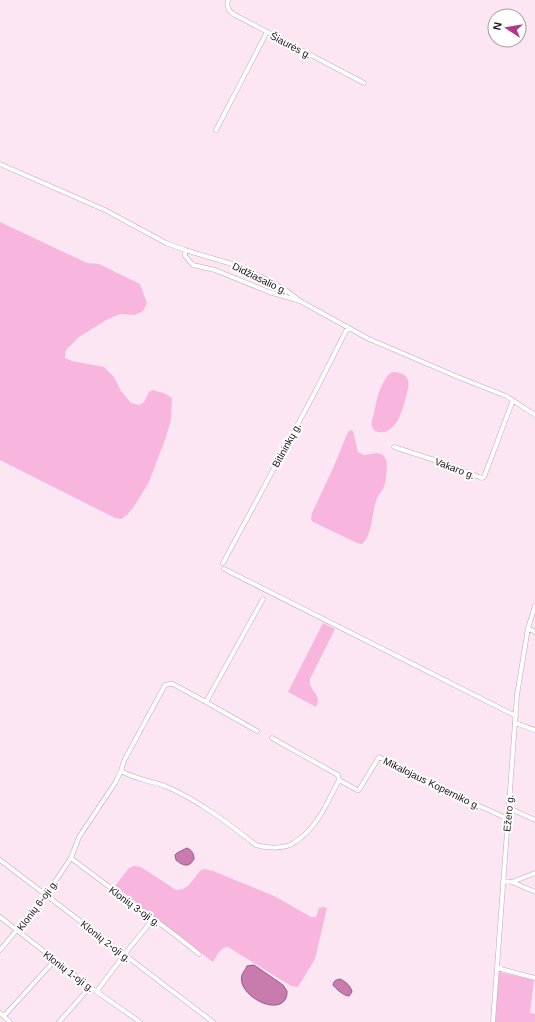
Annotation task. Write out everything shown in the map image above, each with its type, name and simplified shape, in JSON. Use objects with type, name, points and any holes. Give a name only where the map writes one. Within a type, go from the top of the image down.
[{"type":"street","name":"Šiaurės g.","points":[[228,0],[228,8],[235,15],[364,83]]},
{"type":"street","points":[[216,130],[267,32]]},
{"type":"street","name":"Didžiasalio g.","points":[[0,164],[105,210],[166,243],[221,260],[266,279],[288,291],[300,301],[369,339],[506,396],[535,415]]},
{"type":"street","points":[[185,250],[185,256],[193,265],[215,270],[269,292],[300,301]]},
{"type":"street","name":"Bitininkų g.","points":[[223,563],[314,394],[348,327]]},
{"type":"street","name":"Vakaro g.","points":[[394,447],[482,478],[484,477],[513,400]]},
{"type":"street","points":[[224,568],[516,716]]},
{"type":"street","points":[[206,702],[263,599]]},
{"type":"street","name":"Ežero g.","points":[[493,1022],[517,695],[528,628],[535,606]]},
{"type":"street","points":[[528,628],[535,632]]},
{"type":"street","points":[[71,858],[79,837],[122,771],[123,764],[165,685],[173,684],[257,731]]},
{"type":"street","points":[[515,723],[535,730]]},
{"type":"street","points":[[122,771],[131,776],[165,786],[190,799],[212,812],[256,845],[274,848],[289,846],[312,827],[321,815],[338,782],[340,781],[338,775],[272,738]]},
{"type":"street","name":"Mikalojaus Koperniko g.","points":[[340,781],[359,790],[378,757],[508,819]]},
{"type":"street","points":[[509,808],[535,820]]},
{"type":"street","name":"Klonių 6-oji g.","points":[[0,950],[46,895],[71,858]]},
{"type":"street","name":"Klonių 3-oji g.","points":[[71,858],[174,933],[199,954]]},
{"type":"street","name":"Klonių 2-oji g.","points":[[0,860],[212,1022]]},
{"type":"street","points":[[512,882],[535,873]]},
{"type":"street","points":[[503,881],[512,882],[535,892]]},
{"type":"street","name":"Klonių 1-oji g.","points":[[0,918],[90,987],[140,1022]]},
{"type":"street","points":[[97,991],[153,919]]},
{"type":"street","points":[[10,1022],[2,1014],[55,960]]},
{"type":"street","points":[[497,968],[535,978]]},
{"type":"street","points":[[59,1022],[90,987]]},
{"type":"shaded area","points":[[0,222],[87,263],[99,264],[140,284],[147,303],[143,311],[135,315],[120,314],[108,319],[79,337],[66,350],[65,358],[72,361],[104,367],[114,377],[121,391],[131,403],[139,405],[144,402],[149,392],[152,390],[164,393],[172,398],[171,420],[149,482],[133,508],[121,519],[115,518],[0,460]]},
{"type":"shaded area","points":[[393,372],[398,372],[406,377],[408,389],[398,420],[388,431],[377,432],[373,429],[372,420],[377,400],[385,379]]},
{"type":"shaded area","points":[[350,430],[353,431],[358,452],[364,455],[376,453],[382,455],[387,462],[385,485],[377,499],[368,536],[362,544],[313,522],[311,519],[312,513]]},
{"type":"shaded area","points":[[323,623],[335,629],[310,679],[310,685],[318,698],[316,707],[288,692]]},
{"type":"shaded area","points":[[187,848],[194,855],[194,859],[188,865],[181,864],[176,860],[175,855]]},
{"type":"shaded area","points":[[134,866],[141,867],[176,890],[183,889],[189,885],[200,871],[204,869],[213,871],[274,896],[311,917],[316,917],[319,908],[327,908],[315,959],[298,987],[291,986],[228,947],[221,950],[213,962],[115,886],[129,868]]},
{"type":"shaded area","points":[[254,965],[283,985],[287,991],[287,994],[286,998],[281,1003],[274,1005],[258,1001],[245,989],[242,982],[242,975],[247,966]]},
{"type":"shaded area","points":[[499,972],[534,980],[530,1013],[535,1014],[535,1022],[495,1022]]},
{"type":"shaded area","points":[[340,979],[351,988],[352,992],[349,996],[343,994],[333,985],[335,980]]}]
